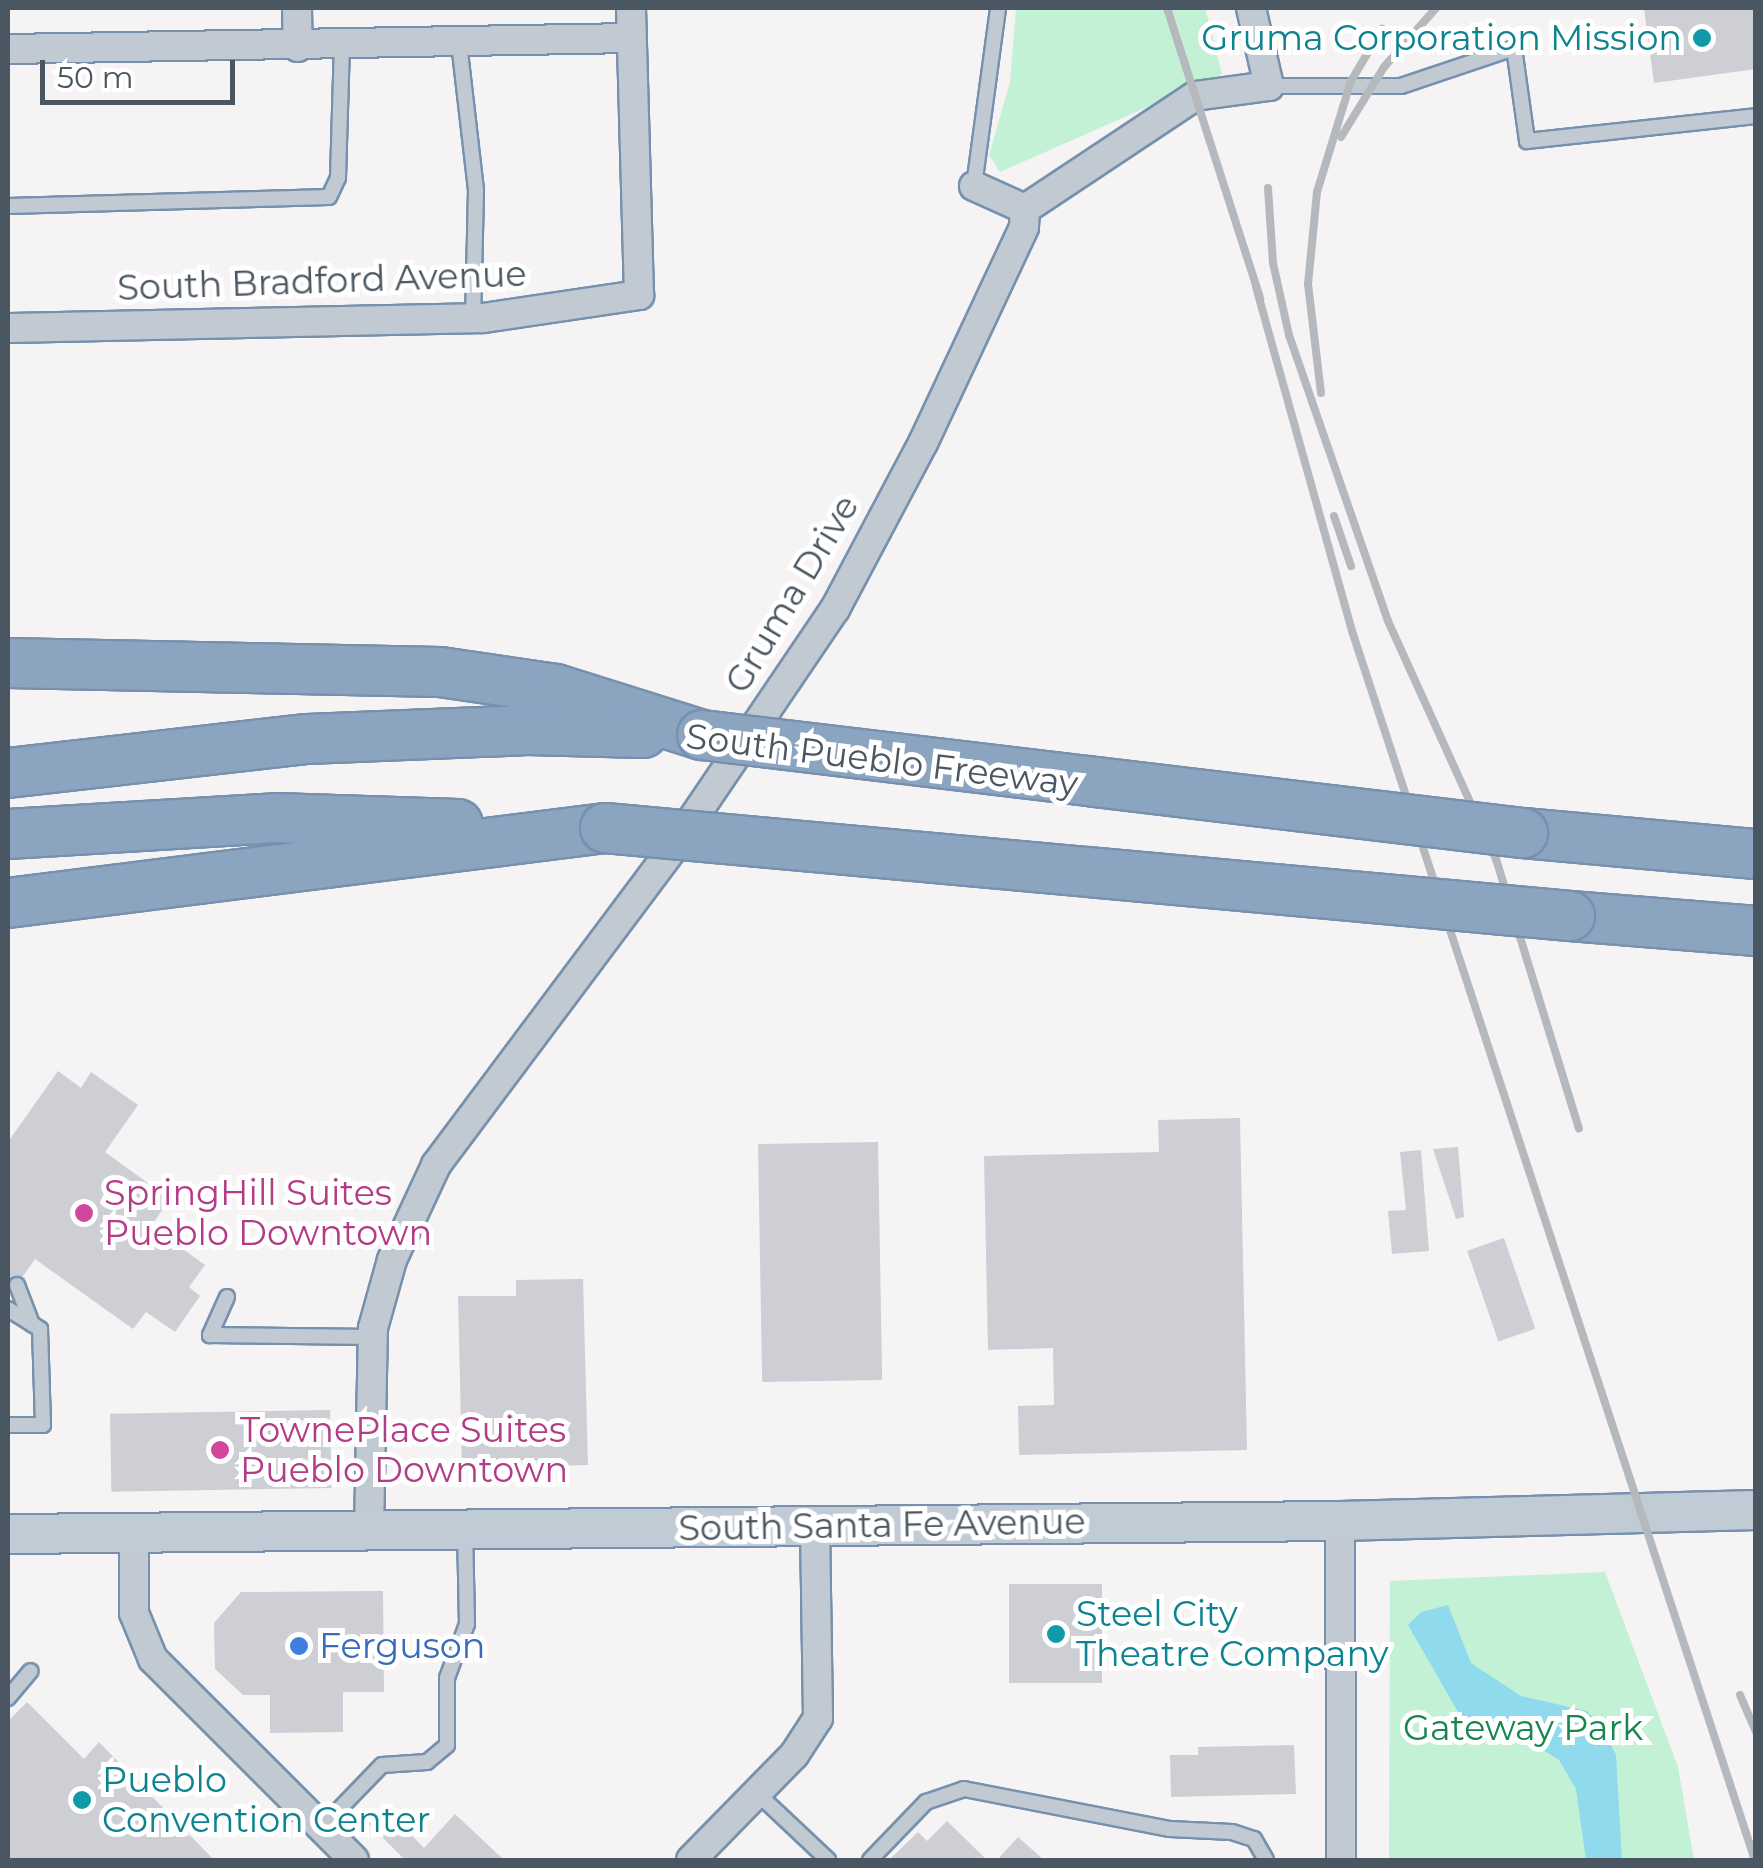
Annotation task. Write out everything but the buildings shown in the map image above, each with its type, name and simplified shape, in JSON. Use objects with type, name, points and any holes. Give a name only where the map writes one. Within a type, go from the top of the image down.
[{"type":"highway","points":[[8,662],[440,672],[556,689],[702,735]]},
{"type":"highway","name":"South Pueblo Freeway","points":[[8,772],[307,739],[528,730],[702,735],[1523,833],[1756,854]]},
{"type":"highway","points":[[8,834],[276,818],[604,828],[1756,931]]},
{"type":"highway","points":[[8,903],[604,828]]},
{"type":"main road","name":"South Santa Fe Avenue","points":[[8,1534],[1340,1521],[1756,1510]]},
{"type":"street","points":[[296,8],[298,46]]},
{"type":"street","points":[[8,49],[629,38],[631,8]]},
{"type":"street","points":[[974,186],[1025,209],[1195,96],[1269,86],[1251,8]]},
{"type":"street","name":"South Bradford Avenue","points":[[8,328],[473,318],[639,296],[629,38]]},
{"type":"street","name":"Gruma Drive","points":[[368,1532],[372,1336],[392,1260],[436,1165],[673,848],[835,609],[923,443],[1024,227],[1025,209]]},
{"type":"street","points":[[1340,1521],[1341,1860]]},
{"type":"street","points":[[691,1860],[794,1755],[818,1718],[816,1525]]},
{"type":"street","points":[[134,1532],[134,1613],[154,1658],[354,1860]]},
{"type":"lane","points":[[974,186],[998,8]]},
{"type":"lane","points":[[459,43],[476,190],[473,318]]},
{"type":"lane","points":[[8,206],[329,197],[338,178],[342,46]]},
{"type":"lane","points":[[1269,86],[1401,86],[1514,48],[1527,141],[1756,116]]},
{"type":"lane","points":[[16,1285],[32,1324]]},
{"type":"lane","points":[[226,1297],[210,1334],[372,1336]]},
{"type":"lane","points":[[8,1308],[40,1329],[42,1425],[8,1425]]},
{"type":"lane","points":[[322,1828],[382,1765],[428,1762],[447,1745],[446,1678],[467,1624],[465,1530]]},
{"type":"lane","points":[[8,1698],[31,1671]]},
{"type":"lane","points":[[870,1860],[926,1802],[964,1789],[1170,1828],[1232,1832],[1254,1839],[1266,1860]]},
{"type":"lane","points":[[758,1793],[828,1860]]},
{"type":"green space","points":[[1016,8],[1205,8],[1222,74],[1000,172],[989,155],[1010,82]]},
{"type":"green space","name":"Gateway Park","points":[[1605,1572],[1678,1767],[1694,1860],[1389,1860],[1390,1581]]},
{"type":"water","points":[[1448,1605],[1471,1663],[1521,1696],[1587,1711],[1602,1728],[1616,1755],[1622,1860],[1586,1860],[1576,1789],[1559,1760],[1539,1747],[1476,1730],[1458,1712],[1408,1625],[1421,1612]]},
{"type":"railway","points":[[1167,8],[1260,298]]},
{"type":"railway","points":[[1341,137],[1384,67],[1436,8]]},
{"type":"railway","points":[[1321,393],[1308,284],[1317,192],[1351,81],[1382,29]]},
{"type":"railway","points":[[1268,188],[1273,263],[1289,335],[1388,621],[1496,859],[1579,1129]]},
{"type":"railway","points":[[1256,287],[1352,631],[1755,1860]]},
{"type":"railway","points":[[1334,516],[1351,566]]},
{"type":"railway","points":[[1740,1695],[1756,1732]]},
{"type":"place","name":"Gruma Corporation Mission","points":[[1702,38]]},
{"type":"place","name":"SpringHill Suites Pueblo Downtown","points":[[84,1213]]},
{"type":"place","name":"TownePlace Suites Pueblo Downtown","points":[[220,1450]]},
{"type":"place","name":"Steel City Theatre Company","points":[[1056,1634]]},
{"type":"place","name":"Ferguson","points":[[299,1646]]},
{"type":"place","name":"Pueblo Convention Center","points":[[82,1800]]}]
